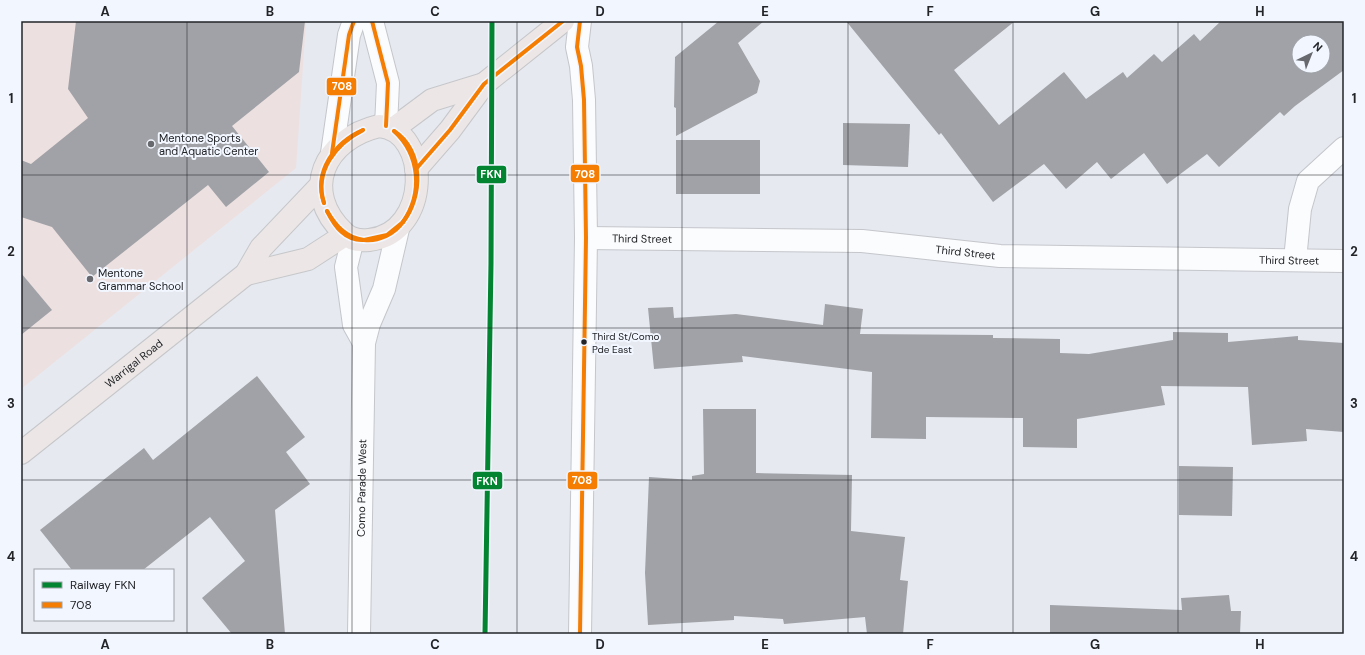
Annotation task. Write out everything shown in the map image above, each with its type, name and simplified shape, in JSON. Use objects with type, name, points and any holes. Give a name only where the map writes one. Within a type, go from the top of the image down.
[{"type":"main road","points":[[416,169],[450,130],[484,84],[563,21]]},
{"type":"main road","points":[[390,128],[432,100],[484,84]]},
{"type":"main road","points":[[379,126],[390,128],[404,139],[411,153],[416,169],[417,191],[410,210],[398,229],[379,239],[349,237],[331,219],[323,201],[320,186],[325,168],[332,153],[358,132],[379,126]]},
{"type":"main road","name":"Warrigal Road","points":[[21,453],[246,274],[261,248],[320,186]]},
{"type":"main road","name":"Warrigal Road","points":[[246,274],[308,259],[349,237]]},
{"type":"street","points":[[332,153],[349,35],[354,21]]},
{"type":"street","points":[[372,21],[388,83],[390,128]]},
{"type":"street","points":[[580,21],[578,47],[584,100],[586,238],[580,634]]},
{"type":"street","points":[[1295,260],[1300,209],[1308,181],[1344,148]]},
{"type":"street","name":"Como Parade West","points":[[360,634],[364,343],[369,324],[384,289],[398,229]]},
{"type":"street","name":"Como Parade West","points":[[349,237],[346,267],[354,325],[364,343]]},
{"type":"street","name":"Third Street","points":[[586,238],[862,241],[1000,256],[1344,261]]},
{"type":"shaded area","name":"Mentone Grammar School","points":[[21,21],[306,21],[296,168],[21,389]]},
{"type":"building","name":"Mentone Grammar School","points":[[76,21],[305,21],[299,72],[232,126],[269,172],[226,207],[208,185],[92,277],[52,227],[21,217],[21,160],[31,164],[88,118],[68,89]]},
{"type":"building","points":[[719,21],[764,21],[738,43],[760,81],[757,93],[676,136],[676,108],[674,107],[675,57]]},
{"type":"building","points":[[846,21],[1015,21],[954,70],[999,125],[1064,72],[1086,99],[1123,72],[1127,78],[1154,54],[1162,62],[1194,34],[1200,41],[1221,21],[1344,21],[1344,70],[1295,106],[1284,116],[1280,112],[1219,167],[1207,154],[1167,184],[1144,153],[1111,179],[1097,162],[1066,189],[1044,164],[993,202],[941,133],[939,135]]},
{"type":"building","points":[[843,123],[910,124],[908,167],[843,165]]},
{"type":"building","points":[[676,140],[760,140],[760,194],[676,194]]},
{"type":"building","points":[[21,273],[52,310],[21,335]]},
{"type":"building","points":[[825,304],[863,309],[860,334],[993,335],[993,338],[1060,339],[1060,353],[1089,354],[1173,340],[1173,332],[1228,333],[1228,342],[1298,336],[1298,340],[1344,343],[1344,432],[1306,429],[1307,441],[1252,445],[1248,387],[1161,386],[1165,405],[1077,419],[1077,448],[1023,447],[1023,418],[926,417],[926,439],[871,438],[872,372],[742,356],[743,362],[654,369],[648,308],[673,307],[674,318],[736,314],[823,325]]},
{"type":"building","points":[[257,376],[305,437],[286,452],[310,484],[275,510],[285,634],[232,634],[202,598],[245,561],[210,517],[144,569],[71,569],[40,530],[144,448],[153,460]]},
{"type":"building","points":[[703,409],[756,409],[756,473],[852,475],[851,531],[905,537],[900,580],[908,581],[903,634],[867,634],[865,617],[784,624],[783,619],[734,616],[734,620],[648,625],[645,573],[649,477],[692,480],[692,476],[704,474]]},
{"type":"building","points":[[1179,466],[1233,467],[1232,516],[1179,515]]},
{"type":"building","points":[[1229,595],[1231,611],[1241,611],[1240,634],[1050,634],[1050,605],[1182,610],[1181,598]]},
{"type":"rail line","name":"FKN","points":[[485,634],[491,263],[492,21]]},
{"type":"transit line","name":"708","points":[[332,153],[349,35],[354,21]]},
{"type":"transit line","name":"708","points":[[372,21],[388,83],[386,126]]},
{"type":"transit line","name":"708","points":[[416,169],[450,130],[484,84],[563,21]]},
{"type":"transit line","name":"708","points":[[580,21],[577,47],[581,66],[584,100],[586,238],[580,634]]},
{"type":"transit line","name":"708","points":[[324,203],[321,191],[322,180],[324,169],[329,159],[335,150],[344,142],[363,130]]},
{"type":"transit line","name":"708","points":[[324,203],[322,180],[330,160],[344,143],[363,130]]},
{"type":"transit line","name":"708","points":[[394,131],[404,139],[411,150],[417,174],[417,187],[414,200],[410,212],[403,222]]},
{"type":"transit line","name":"708","points":[[394,131],[409,151],[414,163],[416,175],[414,199],[403,222]]},
{"type":"transit line","name":"708","points":[[327,211],[334,222],[347,234],[364,240]]},
{"type":"transit line","name":"708","points":[[327,211],[341,232],[351,238],[364,240]]},
{"type":"transit line","name":"708","points":[[364,240],[375,240],[386,236],[396,230],[403,222]]},
{"type":"transit line","name":"708","points":[[364,240],[387,235],[403,222]]},
{"type":"place","name":"Mentone Sports and Aquatic Center","points":[[151,144]]},
{"type":"place","name":"Mentone Grammar School","points":[[90,279]]},
{"type":"place","name":"Third St/Como Pde East","points":[[584,342]]}]
